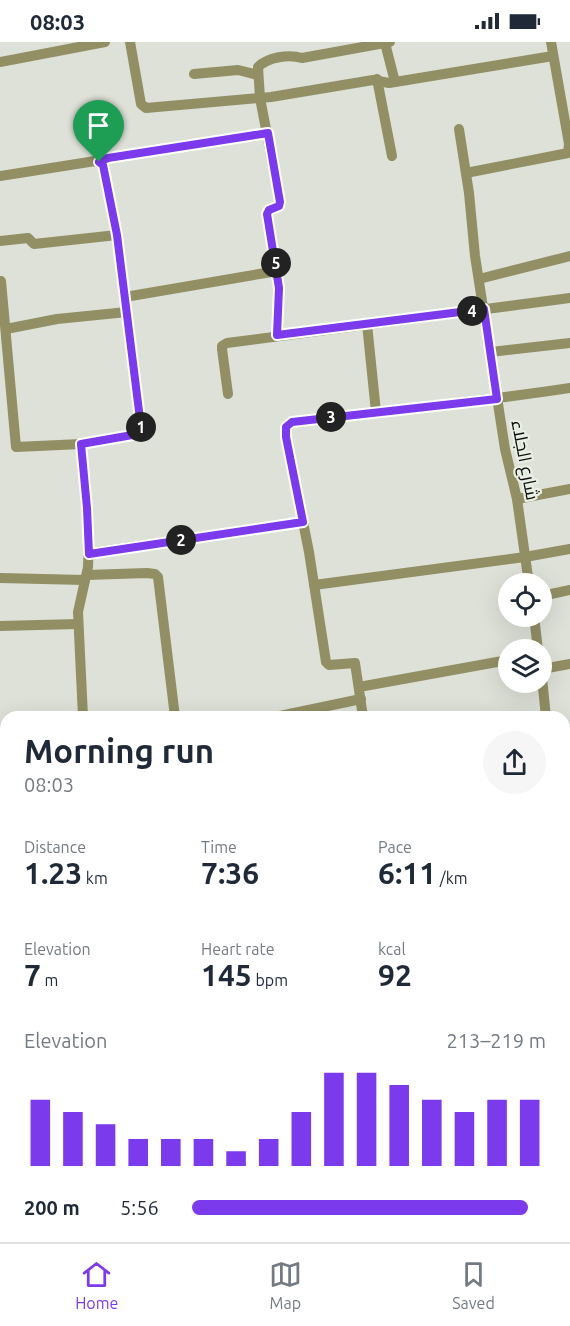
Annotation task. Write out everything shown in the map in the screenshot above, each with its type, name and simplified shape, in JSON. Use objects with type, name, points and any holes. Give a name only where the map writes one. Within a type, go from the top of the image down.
[{"type":"street","points":[[0,62],[105,42]]},
{"type":"street","points":[[130,42],[141,104],[146,108],[260,98],[376,79],[395,82],[554,56]]},
{"type":"street","points":[[277,335],[279,288],[267,214],[269,210],[279,206],[280,202],[260,98],[258,67],[263,62],[292,55],[302,58],[388,42],[395,82]]},
{"type":"street","points":[[466,173],[566,155],[570,148],[566,101],[551,42]]},
{"type":"street","points":[[194,74],[238,70],[258,75]]},
{"type":"street","points":[[376,79],[392,156]]},
{"type":"street","name":"شارع الجلاء","points":[[459,129],[497,399],[517,499],[527,573]]},
{"type":"street","points":[[0,176],[99,162],[108,158],[268,133]]},
{"type":"street","points":[[1,281],[16,447],[81,444],[133,436],[141,431],[117,235],[103,165],[99,162]]},
{"type":"street","points":[[0,241],[28,238],[34,244],[117,235]]},
{"type":"street","points":[[479,279],[570,256]]},
{"type":"street","points":[[126,297],[277,271]]},
{"type":"street","points":[[228,394],[222,346],[227,343],[570,298]]},
{"type":"street","points":[[6,329],[57,319],[127,312]]},
{"type":"street","points":[[367,324],[376,412]]},
{"type":"street","points":[[491,352],[570,343]]},
{"type":"street","points":[[362,711],[355,663],[329,665],[326,662],[286,427],[292,422],[497,399],[570,388]]},
{"type":"street","points":[[81,444],[89,554],[86,577],[78,605],[83,711]]},
{"type":"street","points":[[517,499],[570,489]]},
{"type":"street","points":[[89,554],[303,522]]},
{"type":"street","points":[[314,585],[570,549]]},
{"type":"street","points":[[0,578],[155,574],[158,577],[174,711]]},
{"type":"street","points":[[552,594],[570,590]]},
{"type":"street","points":[[0,626],[78,624]]},
{"type":"street","points":[[359,687],[498,662]]},
{"type":"street","points":[[552,667],[570,664]]},
{"type":"street","points":[[544,693],[545,711]]},
{"type":"street","points":[[304,711],[361,699]]},
{"type":"route","points":[[268,133],[280,202],[279,206],[269,210],[267,214],[279,288],[277,335],[484,309],[497,399],[292,422],[286,427],[286,437],[303,522],[89,554],[81,444],[111,440],[138,434],[141,431],[117,235],[103,165],[99,162],[108,158],[268,133]]}]
